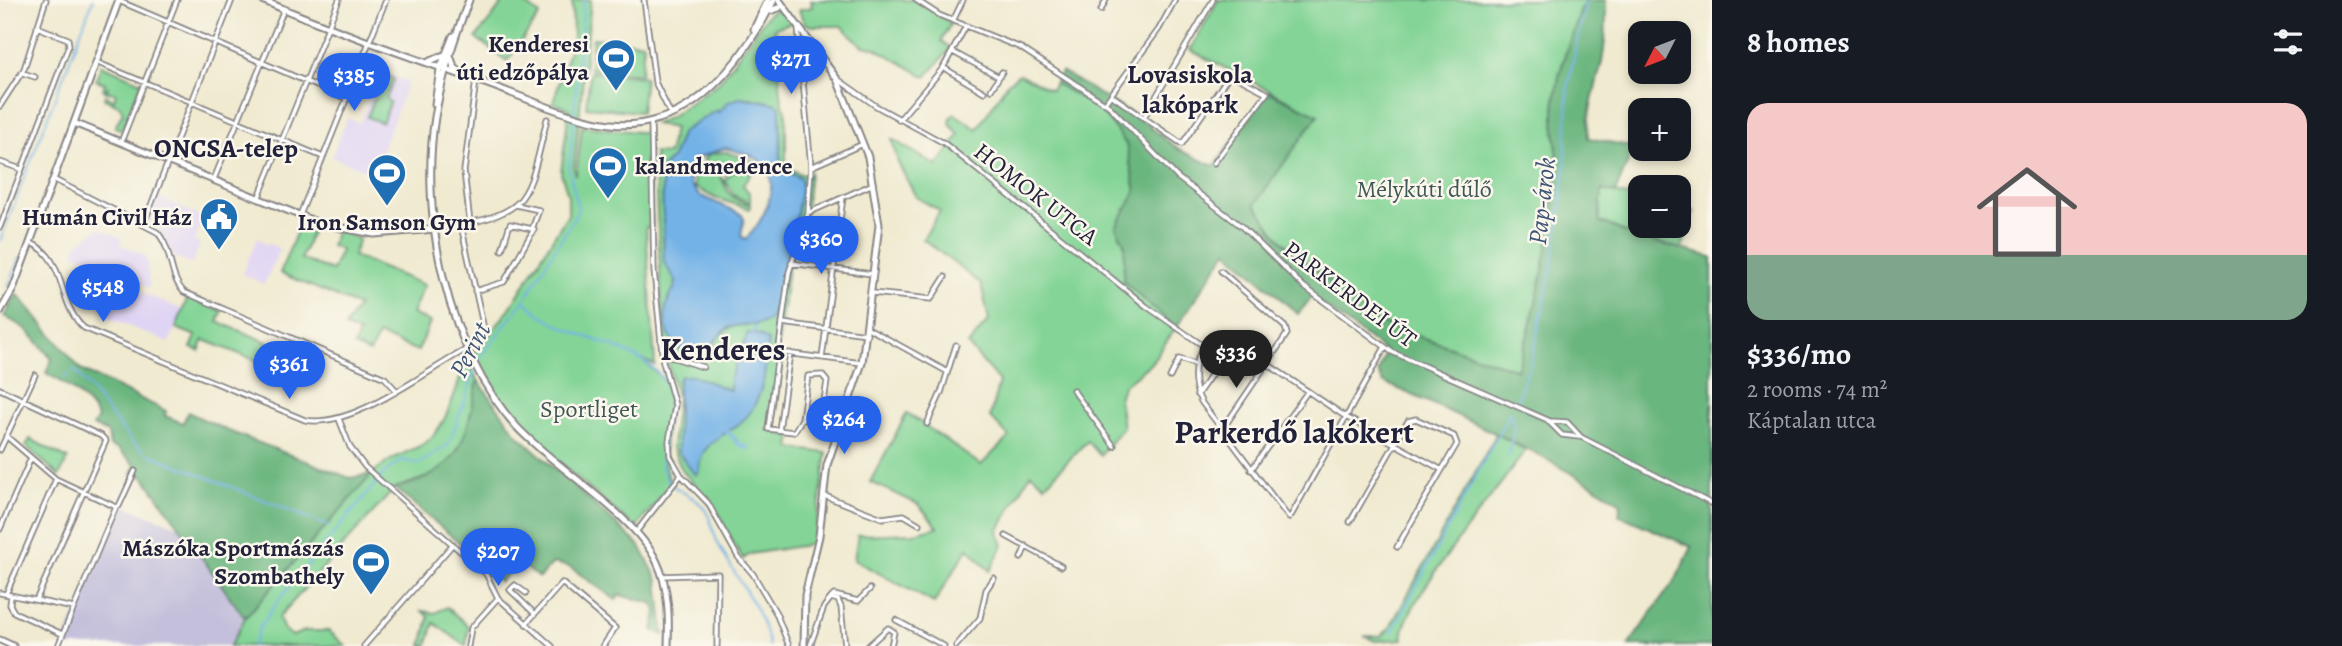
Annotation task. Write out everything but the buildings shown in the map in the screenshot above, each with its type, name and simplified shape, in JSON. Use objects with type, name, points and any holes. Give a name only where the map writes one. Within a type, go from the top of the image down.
[{"type":"street","points":[[0,106],[23,73],[46,0]]},
{"type":"street","points":[[121,142],[177,0]]},
{"type":"street","points":[[144,223],[232,0]]},
{"type":"street","points":[[262,0],[327,28],[564,111],[615,124],[651,121],[671,115],[704,94],[734,61],[772,0]]},
{"type":"street","points":[[258,200],[339,0]]},
{"type":"street","points":[[299,217],[386,0]]},
{"type":"street","points":[[434,124],[444,55],[469,0]]},
{"type":"street","points":[[644,0],[654,56],[655,82],[671,115]]},
{"type":"street","points":[[734,61],[772,0]]},
{"type":"street","points":[[772,0],[787,12]]},
{"type":"street","points":[[772,0],[798,23],[837,79],[864,144],[874,183],[880,225],[862,363],[827,465],[819,536],[805,595],[804,646]]},
{"type":"street","name":"PARKERDEI ÚT","points":[[916,0],[965,27],[1020,48],[1105,103],[1121,116],[1177,177],[1253,239],[1303,286],[1385,347],[1406,359],[1547,420],[1567,422],[1581,437],[1712,505]]},
{"type":"street","points":[[953,21],[963,0]]},
{"type":"street","points":[[1101,10],[1105,0]]},
{"type":"street","points":[[1105,103],[1159,29],[1175,0]]},
{"type":"street","points":[[1144,117],[1213,0]]},
{"type":"street","points":[[0,312],[8,300],[119,1],[347,99]]},
{"type":"street","points":[[766,13],[779,8]]},
{"type":"street","points":[[214,181],[284,9]]},
{"type":"street","points":[[462,17],[438,79],[434,124],[432,179],[436,229],[449,296],[481,377],[519,429],[636,532],[653,554],[662,576],[668,646]]},
{"type":"street","points":[[798,23],[811,167],[808,213],[791,263],[768,429],[797,431],[802,419],[808,376],[822,375],[827,381],[821,422]]},
{"type":"street","points":[[0,227],[69,41],[37,27]]},
{"type":"street","points":[[898,120],[943,68],[965,27]]},
{"type":"street","points":[[799,40],[808,36]]},
{"type":"street","points":[[451,50],[453,65],[459,73]]},
{"type":"street","points":[[953,52],[1000,75],[991,90]]},
{"type":"street","points":[[429,63],[444,55]]},
{"type":"street","points":[[96,62],[323,157]]},
{"type":"street","points":[[429,63],[438,79]]},
{"type":"street","points":[[943,68],[984,92]]},
{"type":"street","points":[[23,73],[34,78]]},
{"type":"street","points":[[439,98],[446,78],[459,73]]},
{"type":"street","points":[[1111,95],[1182,144],[1230,74],[1267,93],[1214,163]]},
{"type":"street","name":"HOMOK UTCA","points":[[837,79],[898,120],[944,143],[1146,306],[1205,347]]},
{"type":"street","points":[[470,223],[464,171],[476,80]]},
{"type":"street","points":[[74,123],[299,217],[362,233],[398,234],[470,223],[497,216],[515,205],[526,195],[533,179],[547,119]]},
{"type":"street","points":[[651,121],[654,271],[662,354],[675,405],[669,449],[681,475],[708,503],[738,557],[753,574],[776,613],[789,646]]},
{"type":"street","points":[[811,167],[864,144]]},
{"type":"street","points":[[0,162],[22,170]]},
{"type":"street","points":[[53,179],[144,223],[163,240],[177,283],[184,292],[385,378],[396,390]]},
{"type":"street","points":[[808,213],[874,183]]},
{"type":"street","points":[[822,358],[843,197]]},
{"type":"street","points":[[475,291],[504,282],[534,229],[539,209],[515,205]]},
{"type":"street","points":[[502,250],[510,224],[534,229]]},
{"type":"street","points":[[461,225],[484,329]]},
{"type":"street","points":[[29,242],[50,257],[70,312],[91,332],[297,418],[319,421],[339,419],[469,352]]},
{"type":"street","points":[[791,263],[875,274]]},
{"type":"street","points":[[1221,271],[1287,330],[1269,363],[1222,430]]},
{"type":"street","points":[[872,293],[889,297],[912,295],[933,298],[945,278]]},
{"type":"street","points":[[782,323],[868,331],[946,371]]},
{"type":"street","points":[[1385,347],[1346,417],[1289,518],[1197,395],[1193,379],[1196,364],[1205,347],[1219,338],[1234,341],[1346,417],[1442,470]]},
{"type":"street","points":[[1197,395],[1234,341]]},
{"type":"street","points":[[927,424],[941,393],[956,345]]},
{"type":"street","points":[[778,352],[862,363]]},
{"type":"street","points":[[779,430],[790,353]]},
{"type":"street","points":[[662,354],[703,367]]},
{"type":"street","points":[[1170,377],[1180,359],[1196,364]]},
{"type":"street","points":[[777,360],[789,362]]},
{"type":"street","points":[[0,450],[35,375]]},
{"type":"street","points":[[0,388],[105,439],[37,598]]},
{"type":"street","points":[[1073,390],[1114,446]]},
{"type":"street","points":[[1251,470],[1308,391]]},
{"type":"street","points":[[339,419],[354,455],[486,574],[498,598],[550,645]]},
{"type":"street","points":[[802,419],[841,426]]},
{"type":"street","points":[[1350,522],[1410,419],[1454,436],[1457,444],[1397,547]]},
{"type":"street","name":"PARKERDEI ÚT","points":[[1547,420],[1562,435],[1581,437]]},
{"type":"street","points":[[6,436],[56,479],[116,507]]},
{"type":"street","points":[[0,529],[31,458]]},
{"type":"street","points":[[58,646],[116,507],[119,506],[135,471]]},
{"type":"street","points":[[636,532],[681,475]]},
{"type":"street","points":[[56,479],[8,594],[14,612],[63,634]]},
{"type":"street","points":[[824,496],[882,518],[904,515],[919,524]]},
{"type":"street","points":[[1006,536],[1061,566]]},
{"type":"street","points":[[364,646],[453,544]]},
{"type":"street","points":[[1021,558],[1026,546]]},
{"type":"street","points":[[662,576],[719,574],[717,646]]},
{"type":"street","points":[[956,646],[980,618],[986,590],[994,578]]},
{"type":"street","points":[[526,624],[559,585],[566,584],[615,628],[603,646]]},
{"type":"street","points":[[526,593],[515,585],[510,591],[535,614]]},
{"type":"street","points":[[810,646],[824,607],[834,595],[858,601],[870,589]]},
{"type":"street","points":[[0,593],[37,598],[74,608]]},
{"type":"street","points":[[468,646],[471,628],[498,598]]},
{"type":"street","points":[[831,598],[838,600],[841,607],[845,646]]},
{"type":"street","points":[[896,621],[944,646]]},
{"type":"street","points":[[868,646],[888,628],[894,632],[891,646]]},
{"type":"street","points":[[0,640],[13,646]]},
{"type":"shaded area","points":[[380,71],[408,82],[373,173],[332,157],[347,118],[360,123]]},
{"type":"shaded area","points":[[158,197],[204,218],[194,241],[200,244],[192,264],[172,256],[162,233],[149,220]]},
{"type":"shaded area","points":[[99,228],[122,238],[120,244],[146,256],[150,288],[74,253],[79,242]]},
{"type":"shaded area","points":[[257,239],[264,242],[263,245],[267,243],[280,249],[264,284],[242,274]]},
{"type":"shaded area","points":[[119,283],[183,310],[169,343],[105,316]]},
{"type":"shaded area","points":[[123,505],[182,528],[245,618],[230,646],[62,646]]},
{"type":"green space","points":[[505,0],[520,0],[540,15],[507,61],[476,38]]},
{"type":"green space","name":"Sportliget","points":[[572,0],[591,0],[574,168],[576,176],[582,126],[646,133],[652,227],[646,227],[655,365],[642,360],[666,381],[668,407],[664,446],[671,484],[636,528],[567,470],[525,429],[488,382],[473,356],[510,308],[568,214],[568,195],[561,173],[569,109],[553,103],[573,38]]},
{"type":"green space","points":[[811,0],[914,0],[951,23],[941,41],[951,48],[926,77],[875,48],[863,46],[841,26],[811,26],[804,23],[799,10],[812,7]]},
{"type":"green space","name":"Mélykúti dűlő","points":[[1218,0],[1585,0],[1557,84],[1554,113],[1557,164],[1551,222],[1543,272],[1517,370],[1383,324],[1293,252],[1274,232],[1255,204],[1317,115],[1190,50]]},
{"type":"green space","points":[[1585,0],[1606,0],[1604,46],[1590,109],[1588,138],[1628,146],[1628,161],[1615,193],[1602,190],[1599,221],[1628,234],[1628,238],[1640,238],[1712,257],[1712,646],[1628,646],[1677,577],[1692,547],[1619,515],[1621,503],[1534,453],[1383,382],[1378,372],[1386,352],[1312,297],[1298,314],[1227,251],[1176,328],[1123,281],[1125,245],[1116,227],[1136,191],[1126,144],[1098,109],[1055,83],[1062,72],[1139,118],[1179,150],[1214,166],[1269,92],[1318,115],[1255,204],[1274,232],[1293,252],[1383,324],[1517,370],[1543,272],[1551,222],[1557,164],[1555,99],[1565,55]]},
{"type":"green space","points":[[776,9],[794,22],[775,28],[782,103],[786,110],[786,167],[807,177],[810,171],[804,224],[788,267],[776,362],[782,363],[773,432],[792,435],[790,448],[827,453],[814,544],[750,554],[743,559],[709,502],[682,470],[672,447],[677,397],[664,350],[654,153],[668,154],[674,128],[655,124],[670,117],[719,82],[768,14]],"holes":[[[750,98],[777,104],[780,108],[781,169],[797,176],[795,230],[788,246],[774,312],[759,324],[735,324],[712,341],[702,355],[675,348],[668,297],[674,291],[676,281],[664,262],[662,168],[672,158],[682,132],[715,112]]]},
{"type":"green space","points":[[593,38],[644,43],[641,74],[590,69]]},
{"type":"green space","points":[[101,65],[142,82],[122,130],[115,127],[123,112],[119,105],[104,99],[105,95],[114,100],[116,93],[107,92],[108,86],[105,91],[105,83],[96,80]]},
{"type":"green space","name":"Kenderesi úti edzőpálya","points":[[590,72],[645,77],[641,112],[586,107]]},
{"type":"green space","points":[[1019,74],[1051,90],[1055,83],[1098,109],[1126,144],[1136,191],[1117,227],[1125,245],[1123,281],[1176,328],[1151,363],[1123,386],[1119,399],[1123,427],[1100,455],[1087,441],[1045,485],[1031,473],[998,531],[1003,545],[990,571],[968,548],[934,603],[854,560],[858,535],[914,533],[938,527],[918,504],[870,482],[907,413],[981,465],[1009,437],[990,417],[999,381],[968,345],[989,320],[981,284],[923,239],[940,211],[916,197],[898,163],[892,139],[937,166],[959,135],[950,124],[951,117],[955,114],[977,129],[1007,84]]},
{"type":"green space","points":[[384,75],[394,79],[386,99],[390,102],[382,123],[367,117]]},
{"type":"green space","points":[[726,152],[756,162],[759,166],[744,162],[725,174],[703,160],[710,154]]},
{"type":"green space","points":[[699,166],[719,172],[729,193],[743,203],[750,204],[750,209],[715,198],[694,187],[695,170]]},
{"type":"green space","points":[[740,166],[752,166],[753,171],[743,185],[750,194],[750,203],[735,196],[724,180]]},
{"type":"green space","points":[[1602,190],[1628,196],[1628,234],[1599,221]]},
{"type":"green space","points":[[301,221],[314,226],[301,259],[332,271],[341,250],[331,246],[337,230],[359,239],[353,256],[424,285],[412,314],[430,322],[418,351],[378,335],[370,353],[354,346],[359,333],[345,327],[358,306],[280,273]]},
{"type":"green space","points":[[1639,238],[1685,238],[1681,251]]},
{"type":"green space","points":[[17,294],[81,370],[166,411],[165,416],[183,423],[188,412],[226,430],[350,478],[372,474],[245,618],[144,477],[132,474],[135,465],[118,449],[110,446],[108,433],[93,426],[98,418],[88,404],[46,373],[52,359],[26,329],[4,316]]},
{"type":"green space","points":[[188,297],[222,311],[218,322],[268,342],[260,362],[204,340],[199,351],[191,348],[196,336],[176,328]]},
{"type":"green space","points":[[467,359],[478,380],[470,424],[452,461],[433,475],[395,488],[279,617],[283,628],[292,636],[305,631],[329,631],[346,646],[230,646],[245,618],[372,474],[389,461],[428,441],[436,432],[449,408]]},
{"type":"green space","points":[[478,380],[517,434],[640,546],[658,580],[664,635],[653,630],[657,612],[652,603],[619,595],[616,600],[570,567],[553,563],[539,578],[518,562],[500,582],[484,564],[395,488],[435,473],[448,463],[464,436]]},
{"type":"green space","points":[[1497,433],[1525,451],[1416,602],[1405,624],[1403,639],[1375,641],[1364,636],[1381,636],[1389,629]]},
{"type":"green space","points":[[30,439],[68,459],[59,476],[26,446]]},
{"type":"green space","points":[[447,607],[469,627],[466,646],[434,623],[427,646],[422,646],[429,617],[422,611],[435,613]]},
{"type":"water","points":[[742,97],[777,104],[780,108],[781,168],[801,179],[799,203],[771,318],[761,324],[732,326],[720,335],[707,351],[695,355],[675,345],[666,324],[666,308],[676,281],[664,262],[662,168],[672,158],[682,132],[715,111],[719,112],[728,102]],"holes":[[[725,148],[757,159],[768,170],[771,180],[771,191],[764,213],[745,239],[741,236],[744,219],[741,214],[699,195],[690,184],[692,160]]]},
{"type":"water","points":[[748,333],[759,335],[768,341],[759,394],[744,419],[711,443],[700,460],[699,471],[695,475],[678,452],[678,380],[681,376],[693,376],[730,390],[730,379]]},
{"type":"waterway","points":[[0,241],[93,0]]},
{"type":"waterway","name":"Perint","points":[[477,362],[524,300],[576,215],[578,208],[569,169],[584,0]]},
{"type":"waterway","name":"Pap-árok","points":[[1516,402],[1532,358],[1554,256],[1565,174],[1568,85],[1586,0]]},
{"type":"waterway","points":[[8,287],[20,258]]},
{"type":"waterway","points":[[525,301],[557,324],[643,361],[656,371],[664,382],[668,394],[662,448],[664,473],[672,484],[706,511],[717,541],[754,605],[769,646]]},
{"type":"waterway","points":[[754,332],[755,328]]},
{"type":"waterway","points":[[73,371],[75,370],[133,443],[144,451]]},
{"type":"waterway","name":"Perint","points":[[253,646],[260,627],[280,598],[385,472],[402,460],[419,464],[449,444],[475,371]]},
{"type":"waterway","points":[[64,378],[68,374]]},
{"type":"waterway","name":"Pap-árok","points":[[1392,632],[1510,412]]},
{"type":"waterway","points":[[1508,456],[1514,427],[1510,413]]},
{"type":"waterway","points":[[727,431],[740,445],[748,448]]},
{"type":"waterway","points":[[149,454],[314,520]]},
{"type":"waterway","points":[[317,522],[329,526]]},
{"type":"place","name":"Kenderesi úti edzőpálya","points":[[616,92]]},
{"type":"place","name":"kalandmedence","points":[[608,200]]},
{"type":"place","name":"Iron Samson Gym","points":[[387,207]]},
{"type":"place","name":"Humán Civil Ház","points":[[219,251]]},
{"type":"place","name":"Mászóka Sportmászás Szombathely","points":[[371,596]]},
{"type":"district","name":"Lovasiskola lakópark","points":[[1190,88]]},
{"type":"district","name":"ONCSA-telep","points":[[226,148]]},
{"type":"district","name":"Kenderes","points":[[723,349]]},
{"type":"district","name":"Parkerdő lakókert","points":[[1294,432]]}]
